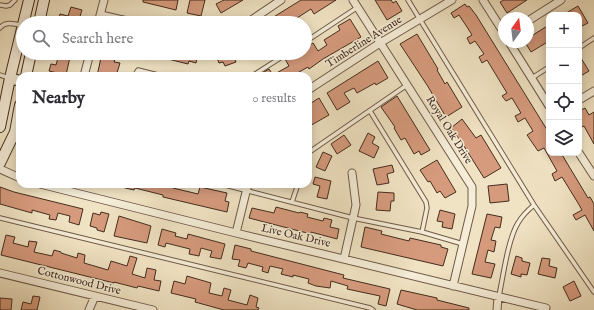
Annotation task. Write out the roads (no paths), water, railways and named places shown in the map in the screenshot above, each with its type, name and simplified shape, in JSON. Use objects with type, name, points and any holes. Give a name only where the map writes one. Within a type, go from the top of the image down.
[{"type":"main road","points":[[24,16],[28,0]]},
{"type":"main road","points":[[41,16],[44,0]]},
{"type":"main road","points":[[0,127],[5,77],[16,43]]},
{"type":"main road","points":[[27,72],[29,60]]},
{"type":"main road","points":[[5,77],[16,80]]},
{"type":"main road","points":[[0,163],[15,132],[16,127]]},
{"type":"street","points":[[104,0],[100,15],[104,16]]},
{"type":"street","points":[[257,16],[281,0]]},
{"type":"street","name":"Royal Oak Drive","points":[[353,0],[472,187],[472,206],[454,286]]},
{"type":"street","name":"Timberline Avenue","points":[[312,87],[380,43],[452,0]]},
{"type":"street","points":[[483,0],[498,24]]},
{"type":"street","points":[[534,17],[561,0]]},
{"type":"street","points":[[513,48],[546,101]]},
{"type":"street","points":[[85,72],[88,60]]},
{"type":"street","points":[[582,98],[594,91]]},
{"type":"street","points":[[581,156],[594,176]]},
{"type":"street","points":[[0,169],[16,176]]},
{"type":"street","points":[[344,259],[356,205],[352,173]]},
{"type":"street","name":"Live Oak Drive","points":[[64,188],[236,233],[546,308]]},
{"type":"street","points":[[236,233],[247,188]]},
{"type":"street","name":"Cottonwood Drive","points":[[0,273],[153,310]]},
{"type":"street","points":[[89,310],[95,296]]},
{"type":"street","points":[[497,310],[498,297]]},
{"type":"lane","points":[[0,5],[10,6],[15,0]]},
{"type":"lane","points":[[408,0],[534,205],[594,292]]},
{"type":"lane","points":[[312,37],[358,7]]},
{"type":"lane","points":[[0,28],[3,25],[10,23],[16,24]]},
{"type":"lane","points":[[582,46],[594,38]]},
{"type":"lane","points":[[258,72],[277,60]]},
{"type":"lane","points":[[532,78],[546,69]]},
{"type":"lane","points":[[137,72],[138,70],[146,72]]},
{"type":"lane","points":[[312,149],[407,85]]},
{"type":"lane","points":[[370,111],[426,202],[427,208],[422,232]]},
{"type":"lane","points":[[250,188],[292,202],[354,218],[422,232],[463,244]]},
{"type":"lane","points":[[292,202],[297,188]]},
{"type":"lane","points":[[498,297],[512,235],[517,224],[534,205]]},
{"type":"lane","points":[[0,218],[370,308],[373,310]]}]
